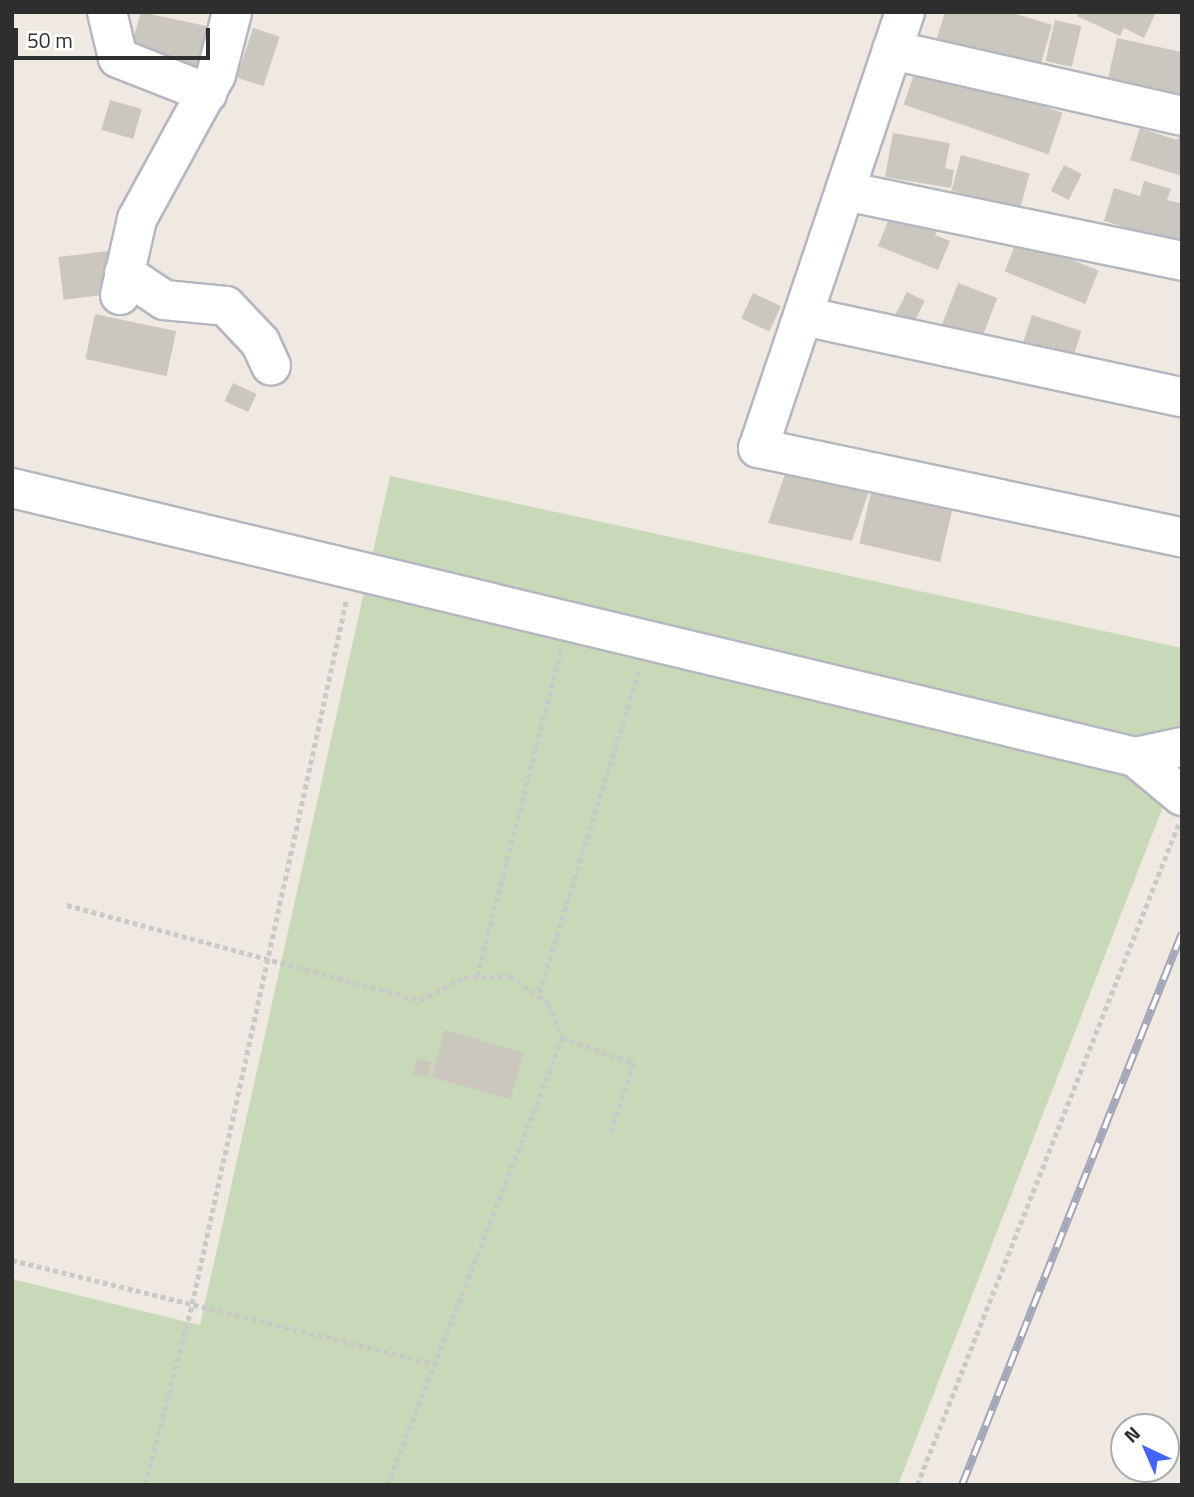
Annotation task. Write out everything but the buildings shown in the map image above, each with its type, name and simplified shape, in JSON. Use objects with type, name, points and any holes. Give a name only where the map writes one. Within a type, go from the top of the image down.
[{"type":"street","points":[[107,12],[118,58],[208,93]]},
{"type":"street","points":[[232,12],[208,93],[144,202],[122,284],[164,300],[226,306],[260,342],[271,366]]},
{"type":"street","points":[[905,12],[758,448],[1182,537]]},
{"type":"street","points":[[892,50],[1182,116]]},
{"type":"street","points":[[845,191],[1182,261]]},
{"type":"street","points":[[803,316],[1182,397]]},
{"type":"street","points":[[12,488],[1135,757],[1182,747]]},
{"type":"street","points":[[1135,757],[1182,796]]},
{"type":"path","points":[[145,1485],[192,1304],[353,570]]},
{"type":"path","points":[[477,976],[568,621]]},
{"type":"path","points":[[539,993],[648,640]]},
{"type":"path","points":[[917,1485],[1182,814]]},
{"type":"path","points":[[67,905],[420,1000],[477,976],[510,976],[539,993],[549,1004],[562,1038],[437,1364],[387,1485]]},
{"type":"path","points":[[562,1038],[634,1063],[610,1134]]},
{"type":"path","points":[[12,1260],[437,1364]]},
{"type":"green space","points":[[390,476],[1182,648],[1182,758],[898,1485],[12,1485],[12,1279],[200,1325]]},
{"type":"railway","points":[[962,1485],[1182,933]]}]
